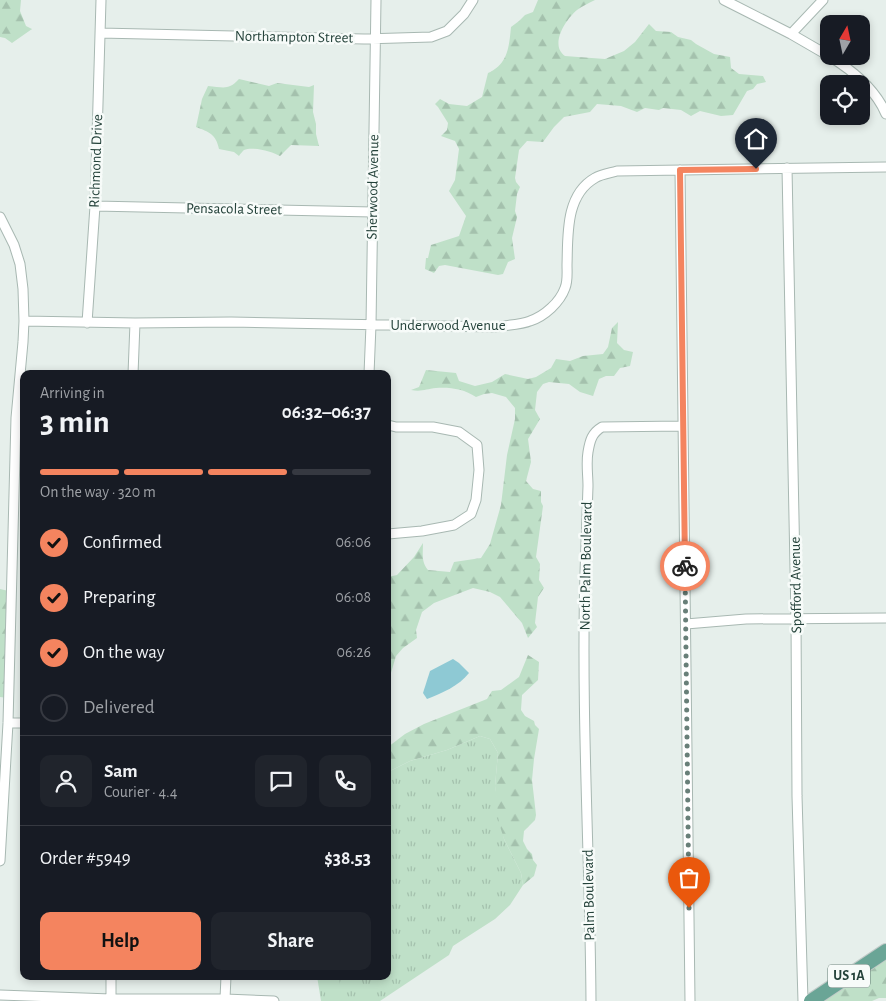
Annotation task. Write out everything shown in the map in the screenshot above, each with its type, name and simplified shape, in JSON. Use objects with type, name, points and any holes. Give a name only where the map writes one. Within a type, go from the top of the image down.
[{"type":"main road","name":"US 1A","points":[[811,1001],[886,951]]},
{"type":"street","name":"Richmond Drive","points":[[87,323],[95,206],[102,0]]},
{"type":"street","name":"Sherwood Avenue","points":[[369,370],[372,325],[376,0]]},
{"type":"street","name":"Northampton Street","points":[[100,33],[354,38],[432,37],[447,31],[464,14],[473,0]]},
{"type":"street","points":[[724,0],[820,51]]},
{"type":"street","points":[[791,34],[823,0]]},
{"type":"street","points":[[842,65],[859,76],[874,93],[886,114]]},
{"type":"street","name":"Underwood Avenue","points":[[24,321],[87,323],[230,322],[496,327],[530,322],[559,300],[566,286],[568,229],[576,197],[584,186],[596,177],[617,171],[886,166]]},
{"type":"street","name":"Spofford Avenue","points":[[787,168],[796,618],[797,796],[803,1001]]},
{"type":"street","points":[[680,170],[690,1001]]},
{"type":"street","name":"Pensacola Street","points":[[95,206],[373,212]]},
{"type":"street","points":[[0,217],[14,245],[20,264],[24,321],[20,370]]},
{"type":"street","points":[[133,370],[135,323]]},
{"type":"street","points":[[0,861],[1,808],[8,723],[16,418],[20,375]]},
{"type":"street","points":[[391,426],[433,427],[460,432],[477,445],[479,470],[476,500],[471,514],[454,525],[422,531],[391,534]]},
{"type":"street","name":"North Palm Boulevard","points":[[586,790],[584,614],[588,455],[591,441],[595,432],[602,427],[682,426]]},
{"type":"street","points":[[686,624],[746,619],[886,618]]},
{"type":"street","points":[[8,723],[20,724]]},
{"type":"street","name":"Palm Boulevard","points":[[586,790],[591,1001]]},
{"type":"street","points":[[111,1000],[112,980]]},
{"type":"street","points":[[225,1000],[226,980]]},
{"type":"street","points":[[0,995],[111,1000],[274,1001]]},
{"type":"green space","points":[[0,0],[21,0],[20,11],[26,26],[32,29],[12,43],[0,37]]},
{"type":"green space","points":[[538,0],[595,0],[577,10],[564,26],[559,39],[559,45],[560,51],[565,56],[605,59],[624,51],[635,42],[649,24],[656,31],[671,32],[678,37],[691,40],[714,54],[730,57],[731,68],[739,74],[763,76],[766,82],[757,84],[753,89],[747,91],[733,115],[721,116],[700,111],[691,116],[681,110],[663,108],[659,110],[645,108],[637,112],[621,106],[597,104],[590,112],[564,117],[543,142],[527,141],[519,150],[515,178],[520,187],[517,194],[515,211],[517,217],[512,238],[515,259],[508,262],[503,274],[498,275],[445,265],[439,266],[434,273],[425,269],[426,258],[428,258],[431,245],[459,236],[466,216],[449,191],[455,180],[459,149],[455,141],[441,136],[447,130],[448,123],[435,104],[440,99],[449,104],[467,106],[482,97],[488,73],[504,60],[511,27],[525,15],[533,12]]},
{"type":"green space","points":[[239,79],[269,86],[277,83],[309,87],[314,85],[313,112],[319,146],[291,145],[280,156],[268,151],[248,149],[244,150],[239,156],[234,152],[219,149],[216,140],[211,134],[196,127],[202,99],[208,86],[228,87]]},
{"type":"green space","points":[[618,322],[617,343],[624,350],[633,352],[630,366],[620,368],[614,376],[606,376],[599,379],[593,396],[580,392],[569,384],[549,382],[543,384],[537,392],[535,410],[540,419],[528,439],[531,462],[526,481],[533,489],[541,491],[543,506],[536,557],[540,564],[539,580],[544,588],[538,597],[535,623],[537,627],[528,638],[522,623],[500,597],[490,592],[473,588],[434,603],[422,612],[416,630],[417,638],[403,648],[396,656],[391,673],[391,576],[397,575],[414,557],[423,543],[423,561],[428,570],[450,572],[454,562],[481,558],[490,544],[501,505],[507,455],[515,419],[515,408],[506,397],[492,393],[476,397],[462,390],[452,388],[411,390],[419,387],[426,370],[456,373],[459,381],[475,386],[492,382],[505,374],[528,379],[536,377],[551,368],[556,359],[570,361],[583,356],[603,354],[608,347],[612,328]]},
{"type":"green space","points":[[0,589],[13,592],[8,698],[0,697]]},
{"type":"green space","points":[[528,655],[539,662],[538,680],[522,695],[521,710],[525,716],[534,721],[539,729],[532,780],[536,815],[535,820],[524,831],[523,841],[537,865],[534,876],[523,885],[521,873],[504,839],[499,823],[495,786],[498,753],[490,739],[480,736],[447,750],[410,761],[391,770],[391,745],[405,734],[424,724],[487,699],[492,691],[501,690],[519,677]]},
{"type":"green space","points":[[480,736],[490,739],[498,753],[495,786],[504,839],[521,873],[523,885],[510,905],[495,919],[453,946],[449,955],[380,1001],[321,1001],[318,980],[391,980],[391,770],[410,761],[447,750]]},
{"type":"green space","points":[[886,951],[886,998],[872,1001],[811,1001]]},
{"type":"green space","points":[[324,980],[339,980],[342,1001],[326,1001]]},
{"type":"water","points":[[453,659],[469,673],[465,678],[444,692],[427,699],[423,693],[430,671]]},
{"type":"way so far","points":[[685,566],[689,908]]},
{"type":"route","points":[[685,566],[680,170],[756,169]]}]
